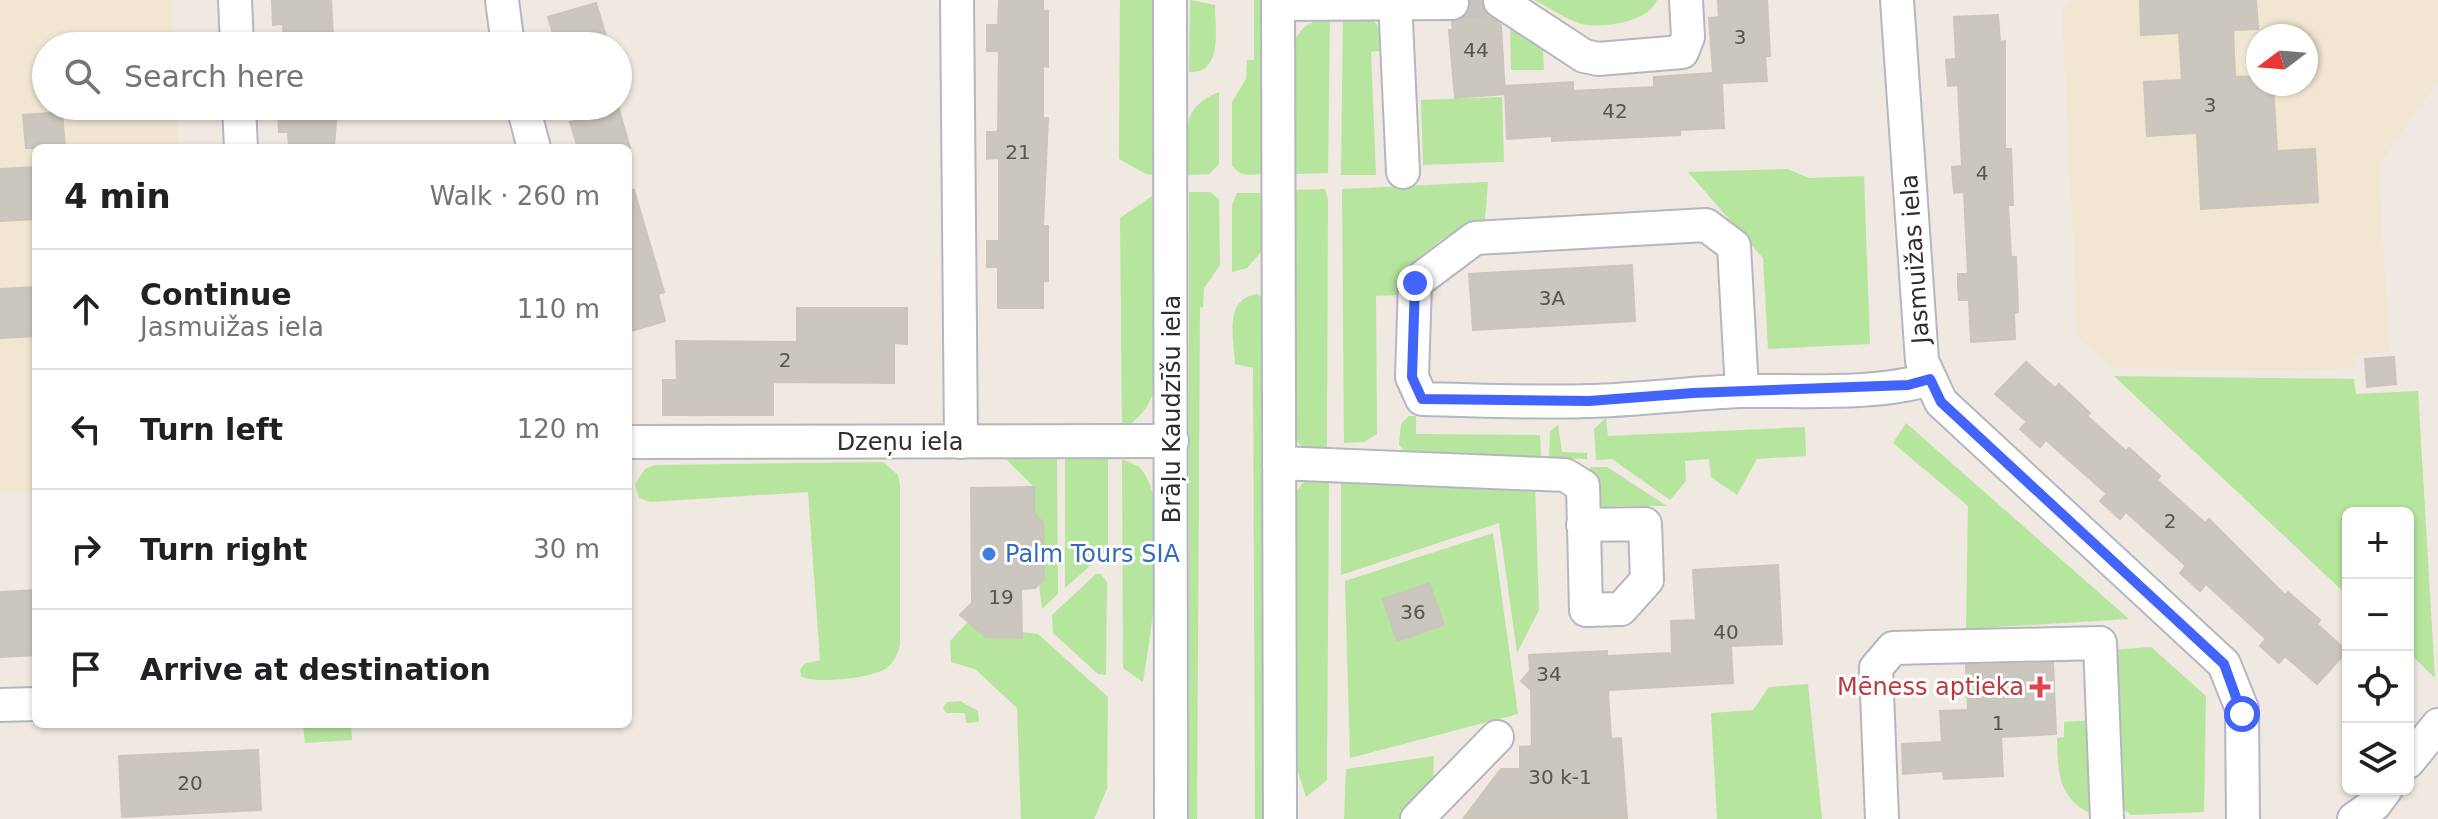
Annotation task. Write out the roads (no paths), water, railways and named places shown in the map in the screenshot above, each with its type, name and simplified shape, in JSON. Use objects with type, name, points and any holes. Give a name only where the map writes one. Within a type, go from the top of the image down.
[{"type":"street","points":[[235,0],[236,32]]},
{"type":"street","points":[[502,0],[506,32]]},
{"type":"street","points":[[957,0],[961,442]]},
{"type":"street","name":"Brāļu Kaudzīšu iela","points":[[1170,0],[1171,819]]},
{"type":"street","points":[[1500,1],[1517,9],[1572,50],[1598,59],[1682,52],[1688,37],[1686,0]]},
{"type":"street","name":"Jasmuižas iela","points":[[1897,0],[1922,361],[1941,402],[2224,664],[2242,709],[2243,819]]},
{"type":"street","points":[[1280,819],[1278,2],[1452,3]]},
{"type":"street","points":[[1395,2],[1403,172]]},
{"type":"street","points":[[240,120],[241,144]]},
{"type":"street","points":[[527,120],[533,144]]},
{"type":"street","points":[[1742,391],[1734,246],[1706,225],[1475,238],[1415,283],[1412,377],[1422,399],[1589,401],[1908,385],[1930,379]]},
{"type":"street","name":"Dzeņu iela","points":[[632,442],[1172,441]]},
{"type":"street","points":[[1279,463],[1565,475],[1583,486],[1583,525]]},
{"type":"street","points":[[1882,819],[1876,668],[1893,648],[2100,643],[2107,819]]},
{"type":"street","points":[[0,705],[32,704]]},
{"type":"street","points":[[2414,755],[2438,725]]},
{"type":"street","points":[[1417,819],[1497,737]]},
{"type":"street","points":[[2354,819],[2375,804],[2382,795]]},
{"type":"tunnel","points":[[1452,3],[1500,1]]},
{"type":"place","name":"Palm Tours SIA","points":[[989,554]]},
{"type":"place","name":"Mēness aptieka","points":[[2040,687]]}]
